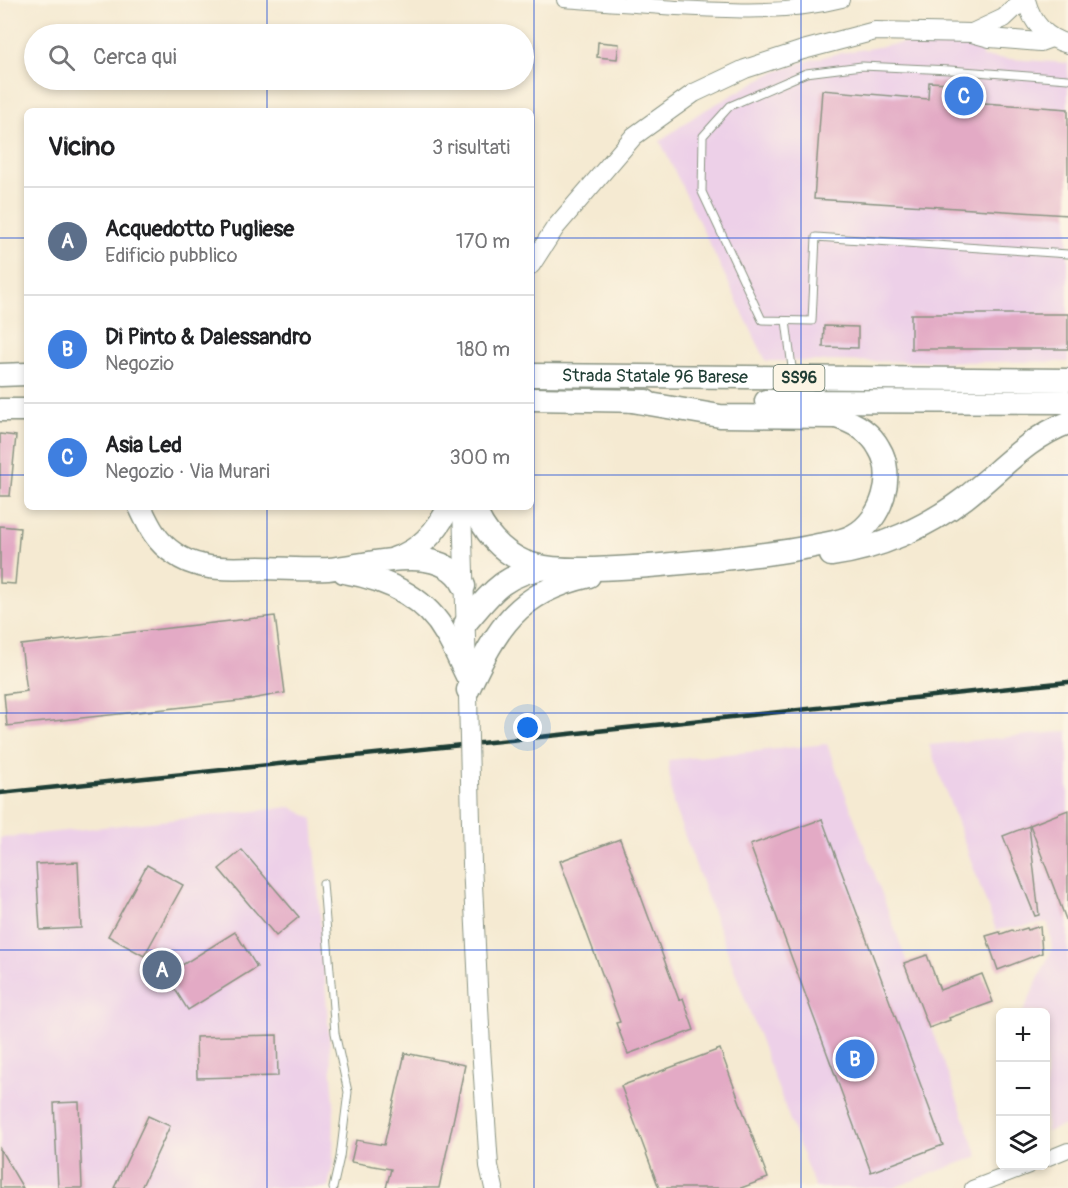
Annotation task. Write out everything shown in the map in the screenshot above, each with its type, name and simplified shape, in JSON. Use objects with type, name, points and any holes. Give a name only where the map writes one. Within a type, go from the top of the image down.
[{"type":"main road","points":[[0,375],[24,374]]},
{"type":"main road","name":"Strada Statale 96 Barese","points":[[534,375],[1068,380]]},
{"type":"main road","points":[[0,398],[24,398]]},
{"type":"main road","name":"Strada Statale 96 Barese","points":[[534,399],[1068,402]]},
{"type":"main road","points":[[465,624],[487,597],[509,578],[526,571],[549,568],[620,569],[776,554],[843,540],[855,534],[870,521],[881,503],[886,480],[884,458],[873,439],[856,425],[836,417],[720,416],[632,400]]},
{"type":"main road","points":[[0,410],[24,411]]},
{"type":"main road","points":[[776,554],[828,555],[874,546],[892,538],[945,512],[1035,440],[1068,423]]},
{"type":"main road","points":[[143,510],[158,541],[174,554],[194,564],[220,568],[328,569],[392,560],[427,561],[450,568],[457,574],[464,586]]},
{"type":"main road","points":[[392,560],[407,555],[424,543],[441,523],[447,510]]},
{"type":"main road","points":[[475,510],[482,525],[501,547],[525,562],[549,568]]},
{"type":"main road","points":[[328,569],[384,581],[412,597],[435,618],[446,632],[468,687]]},
{"type":"main road","points":[[468,687],[494,638],[507,620],[525,603],[557,585],[620,569]]},
{"type":"street","points":[[564,0],[720,11],[777,11],[813,8],[842,0]]},
{"type":"street","points":[[972,33],[1004,18],[1024,0],[1038,27],[1059,41]]},
{"type":"street","points":[[534,260],[555,228],[634,136],[694,93],[754,66],[875,31],[972,33],[990,38],[1040,42],[1059,41]]},
{"type":"street","points":[[462,510],[472,864],[489,1166],[494,1188]]},
{"type":"street","points":[[1050,1157],[1068,1150]]},
{"type":"street","points":[[486,1188],[489,1166]]},
{"type":"street","points":[[972,1188],[1007,1182],[1024,1170]]},
{"type":"lane","points":[[1068,79],[862,66],[806,73],[730,106],[703,136],[702,192],[762,321],[812,321],[816,237],[1068,254]]},
{"type":"lane","points":[[786,321],[793,378]]},
{"type":"lane","points":[[323,883],[334,1033],[348,1092],[340,1157],[333,1188]]},
{"type":"shaded area","points":[[903,43],[983,45],[982,57],[1068,63],[1068,362],[766,361],[660,141],[698,114],[768,75],[800,63],[835,54]]},
{"type":"shaded area","points":[[1068,731],[1068,1124],[1050,1131],[1050,1008],[1025,1008],[1052,949],[1048,923],[996,930],[929,745]]},
{"type":"shaded area","points":[[827,744],[978,1156],[893,1188],[815,1188],[673,804],[668,760]]},
{"type":"shaded area","points":[[291,807],[313,819],[334,1102],[333,1163],[328,1188],[0,1188],[0,838]]},
{"type":"building","points":[[598,42],[619,44],[617,59],[597,57]]},
{"type":"building","points":[[929,82],[971,84],[970,102],[1068,109],[1068,215],[814,199],[822,90],[928,99]]},
{"type":"building","points":[[911,314],[1068,314],[1068,349],[911,349]]},
{"type":"building","points":[[824,326],[858,327],[858,348],[823,347]]},
{"type":"building","points":[[0,434],[16,436],[10,496],[0,496]]},
{"type":"building","points":[[0,526],[20,528],[15,584],[0,583]]},
{"type":"building","points":[[275,616],[285,693],[240,701],[7,726],[4,694],[27,691],[21,645]]},
{"type":"building","points":[[1068,810],[1068,922],[1067,922],[1030,825]]},
{"type":"building","points":[[822,819],[943,1145],[871,1172],[750,845]]},
{"type":"building","points":[[1029,826],[1039,915],[1035,916],[1003,836]]},
{"type":"building","points":[[620,839],[679,1000],[683,998],[694,1030],[628,1054],[616,1023],[620,1022],[560,861]]},
{"type":"building","points":[[242,850],[299,917],[276,936],[219,869]]},
{"type":"building","points":[[78,862],[81,928],[40,930],[36,864]]},
{"type":"building","points":[[147,865],[183,885],[144,956],[108,936]]},
{"type":"building","points":[[1040,926],[1042,953],[998,970],[986,936]]},
{"type":"building","points":[[235,932],[257,967],[188,1010],[166,975]]},
{"type":"building","points":[[927,955],[940,990],[982,974],[993,1002],[929,1028],[904,963]]},
{"type":"building","points":[[277,1035],[278,1076],[197,1078],[196,1037]]},
{"type":"building","points":[[720,1049],[768,1178],[741,1188],[659,1188],[621,1086]]},
{"type":"building","points":[[405,1053],[465,1065],[439,1188],[386,1188],[391,1169],[351,1162],[356,1140],[384,1145]]},
{"type":"building","points":[[79,1102],[82,1188],[58,1188],[54,1103]]},
{"type":"building","points":[[148,1116],[170,1126],[141,1188],[114,1188]]},
{"type":"building","points":[[0,1149],[23,1188],[0,1188]]},
{"type":"railway","points":[[0,793],[1068,682]]},
{"type":"place","name":"Asia Led","points":[[964,96]]},
{"type":"place","name":"Acquedotto Pugliese","points":[[162,970]]},
{"type":"place","name":"Di Pinto & Dalessandro","points":[[855,1059]]}]
